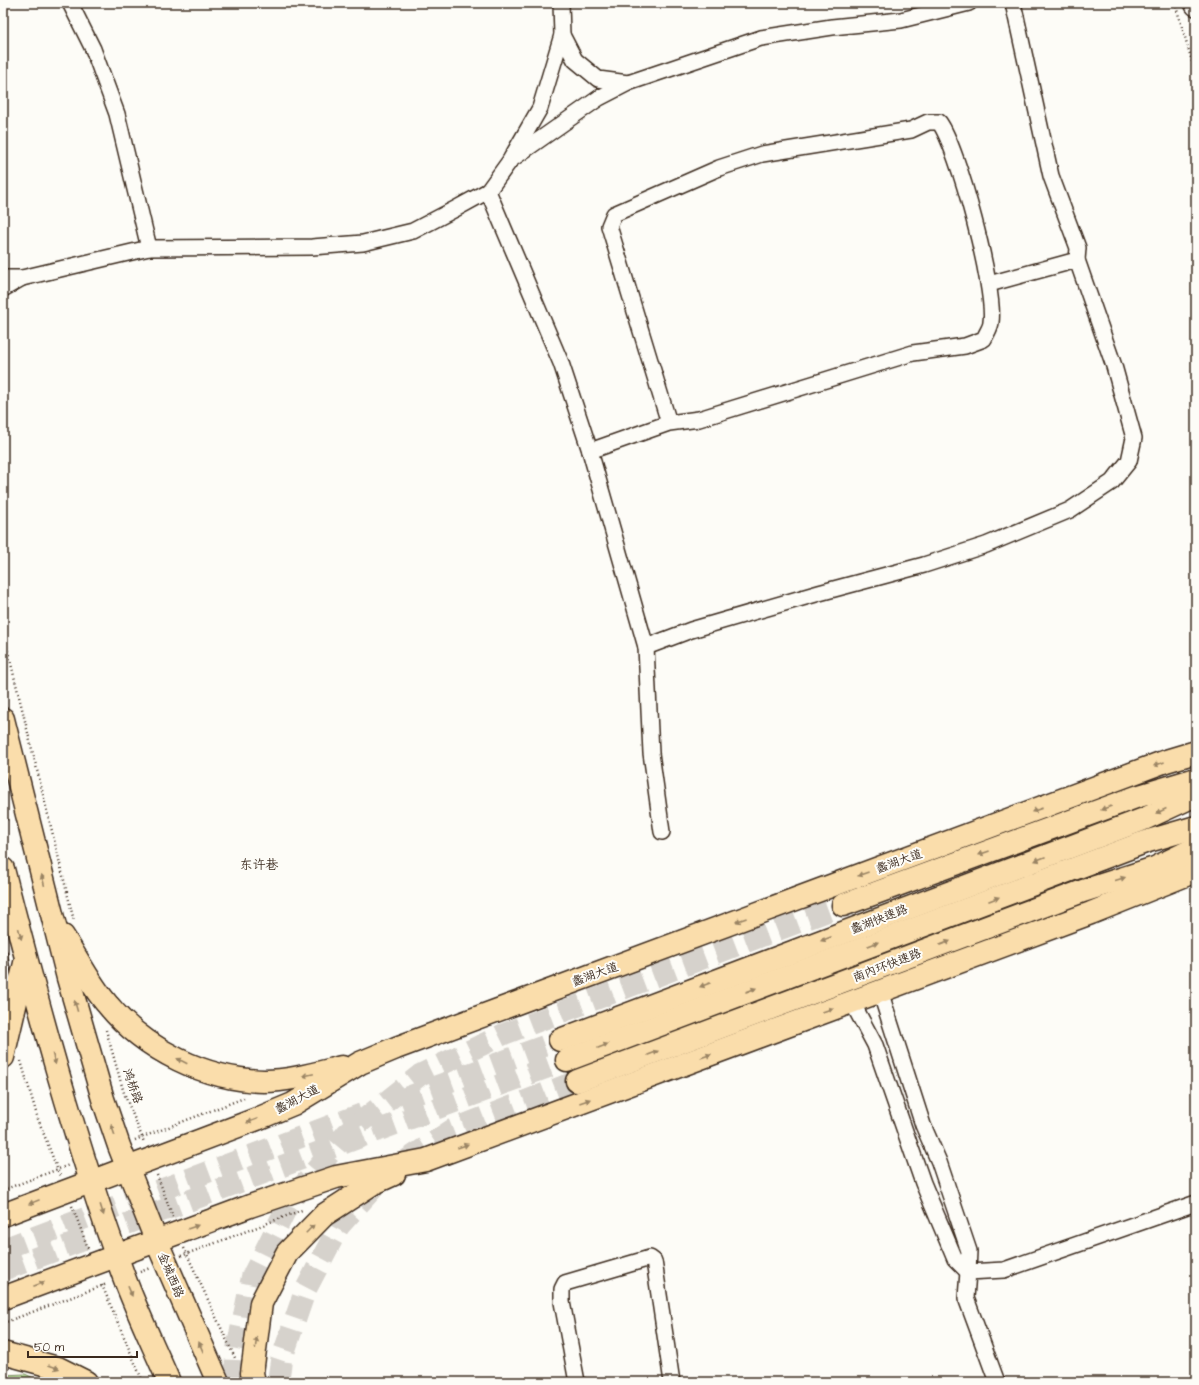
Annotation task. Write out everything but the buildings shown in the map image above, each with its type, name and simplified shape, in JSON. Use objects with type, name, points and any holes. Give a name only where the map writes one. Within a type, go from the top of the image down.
[{"type":"main road","name":"金城西路","points":[[3,719],[68,978],[103,1100],[119,1146],[156,1240],[218,1382]]},
{"type":"main road","name":"蠡湖大道","points":[[3,1215],[293,1104],[360,1063],[403,1046],[1129,775],[1196,752]]},
{"type":"main road","points":[[842,905],[1136,796],[1196,779]]},
{"type":"main road","name":"蠡湖快速路","points":[[560,1040],[1144,819],[1196,795]]},
{"type":"main road","name":"蠡湖快速路","points":[[567,1060],[1145,842],[1196,827]]},
{"type":"main road","name":"南内环快速路","points":[[577,1082],[1083,891],[1155,868],[1196,848]]},
{"type":"main road","points":[[3,869],[26,958],[85,1159],[124,1278],[169,1382]]},
{"type":"main road","points":[[254,1382],[252,1373],[261,1303],[287,1252],[324,1215],[372,1184],[426,1160],[1091,913],[1196,871]]},
{"type":"main road","points":[[53,920],[107,1005],[153,1046],[192,1066],[239,1079],[266,1081],[301,1076],[360,1063]]},
{"type":"main road","points":[[11,1057],[13,1017],[26,958]]},
{"type":"main road","points":[[3,1298],[178,1232],[336,1177],[426,1160]]},
{"type":"main road","points":[[3,1353],[58,1368],[86,1382]]},
{"type":"street","points":[[70,3],[93,49],[118,114],[149,248]]},
{"type":"street","points":[[3,278],[22,278],[149,248],[312,247],[363,243],[413,231],[488,191],[509,162],[540,108],[562,35],[561,3]]},
{"type":"street","points":[[509,162],[599,98],[628,82],[761,38],[832,27],[901,20],[969,3]]},
{"type":"street","points":[[646,647],[691,630],[819,593],[924,565],[986,545],[1070,510],[1112,482],[1129,461],[1134,438],[1114,366],[1077,260],[1078,248],[1051,176],[1013,3]]},
{"type":"street","points":[[562,35],[575,60],[598,79],[628,82]]},
{"type":"street","points":[[590,451],[669,423],[699,419],[913,354],[966,346],[984,339],[991,322],[989,284],[957,162],[944,128],[939,122],[928,122],[910,130],[762,154],[719,168],[614,214],[609,226],[669,423]]},
{"type":"street","points":[[488,191],[561,363],[590,451],[646,647],[651,753],[662,832]]},
{"type":"street","points":[[989,284],[1077,260]]},
{"type":"street","points":[[3,289],[22,278]]},
{"type":"street","points":[[880,991],[923,1124],[939,1162],[969,1251],[966,1298],[997,1382]]},
{"type":"street","points":[[852,1002],[875,1045],[928,1197],[955,1259],[968,1272],[1004,1270],[1196,1204]]},
{"type":"street","points":[[577,1382],[562,1302],[562,1289],[564,1283],[650,1258],[654,1261],[672,1382]]},
{"type":"lane","points":[[3,953],[13,1017]]},
{"type":"path","points":[[1175,3],[1196,74]]},
{"type":"path","points":[[3,632],[75,924]]},
{"type":"path","name":"鸿桥路","points":[[105,1026],[124,1093],[164,1195]]},
{"type":"path","points":[[11,1057],[38,1119],[93,1263],[143,1382]]},
{"type":"path","points":[[119,1146],[248,1096]]},
{"type":"path","points":[[3,1190],[85,1159]]},
{"type":"path","name":"金城西路","points":[[164,1195],[186,1254],[236,1361]]},
{"type":"path","points":[[3,1323],[307,1208]]},
{"type":"green space","points":[[25,1374],[42,1382],[3,1382],[3,1375]]},
{"type":"tunnel","points":[[235,1382],[236,1354],[252,1277],[290,1201],[347,1133],[420,1075],[504,1034],[843,905]]},
{"type":"tunnel","points":[[400,1100],[560,1040]]},
{"type":"tunnel","points":[[3,1270],[567,1060]]},
{"type":"tunnel","points":[[278,1382],[281,1361],[305,1291],[339,1226],[386,1174],[452,1130],[577,1081]]},
{"type":"tunnel","points":[[3,1249],[362,1114]]},
{"type":"district","name":"东许巷","points":[[259,864]]}]
